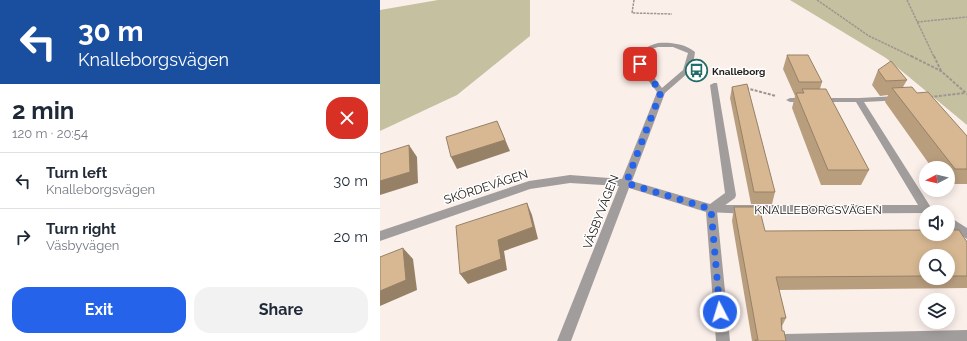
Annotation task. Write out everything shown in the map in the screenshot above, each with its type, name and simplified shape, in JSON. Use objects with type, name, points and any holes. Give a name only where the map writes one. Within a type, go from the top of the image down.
[{"type":"street","points":[[661,44],[683,47],[692,52],[692,63],[686,72],[661,92],[640,64],[642,54],[650,47],[661,44]]},
{"type":"street","points":[[714,85],[731,195],[711,209],[723,341]]},
{"type":"street","name":"VÄSBYVÄGEN","points":[[564,341],[661,92]]},
{"type":"street","points":[[790,100],[859,100],[902,98]]},
{"type":"street","name":"KNALLEBORGSVÄGEN","points":[[859,100],[926,205]]},
{"type":"street","name":"SKÖRDEVÄGEN","points":[[380,236],[529,185],[570,179],[626,183]]},
{"type":"street","name":"KNALLEBORGSVÄGEN","points":[[626,183],[711,209],[919,210]]},
{"type":"street","points":[[955,225],[965,231],[967,234]]},
{"type":"street","points":[[784,341],[967,338]]},
{"type":"path","points":[[634,0],[632,13],[672,14]]},
{"type":"path","points":[[817,0],[869,36],[941,71],[966,94]]},
{"type":"path","points":[[907,0],[941,71]]},
{"type":"path","points":[[917,22],[967,17]]},
{"type":"path","points":[[714,85],[742,87],[790,100]]},
{"type":"path","points":[[902,98],[966,94]]},
{"type":"shaded area","points":[[438,0],[530,0],[530,36],[457,95],[380,131],[380,10]]},
{"type":"shaded area","points":[[790,0],[967,0],[967,125],[886,58]]},
{"type":"building","points":[[787,55],[808,55],[822,82],[799,82]]},
{"type":"building","points":[[891,61],[907,80],[886,81],[878,70]]},
{"type":"building","points":[[747,84],[775,192],[754,192],[732,87]]},
{"type":"building","points":[[912,87],[917,93],[928,92],[967,136],[967,169],[955,169],[955,161],[949,161],[892,88]]},
{"type":"building","points":[[802,89],[826,89],[869,170],[828,170],[796,93],[804,93]]},
{"type":"building","points":[[497,121],[505,140],[451,157],[446,137]]},
{"type":"building","points":[[409,145],[410,172],[380,181],[380,154]]},
{"type":"building","points":[[527,203],[533,227],[498,240],[501,259],[460,274],[456,226]]},
{"type":"building","points":[[734,207],[759,207],[765,231],[919,230],[919,241],[955,241],[955,230],[959,230],[967,242],[967,276],[955,276],[955,249],[919,249],[919,276],[776,277],[786,318],[781,318],[782,331],[784,331],[786,341],[755,341],[758,340]]},
{"type":"building","points":[[403,248],[406,280],[380,291],[380,257]]},
{"type":"place","name":"Knalleborg","points":[[696,71]]},
{"type":"route","points":[[640,64],[661,92],[626,183],[711,209],[720,312]]}]
